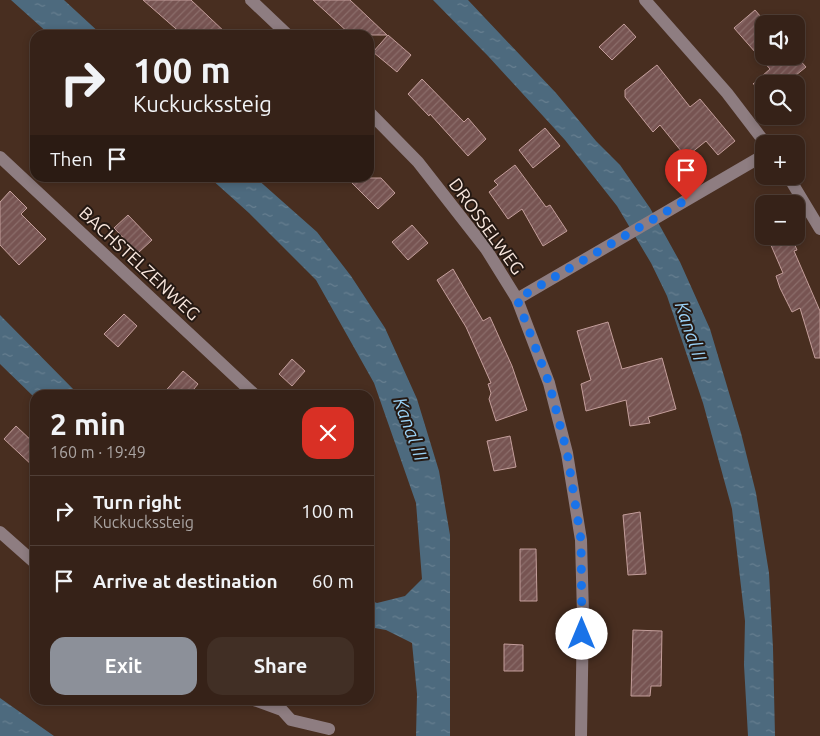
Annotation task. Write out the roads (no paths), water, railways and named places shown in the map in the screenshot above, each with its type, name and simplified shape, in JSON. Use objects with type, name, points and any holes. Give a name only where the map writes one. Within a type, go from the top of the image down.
[{"type":"street","points":[[251,0],[283,30]]},
{"type":"street","points":[[645,0],[728,93],[759,135]]},
{"type":"street","name":"DROSSELWEG","points":[[374,117],[418,162],[486,249],[517,299],[549,383],[567,452],[581,540],[583,606],[581,736]]},
{"type":"street","name":"BACHSTELZENWEG","points":[[0,157],[250,390]]},
{"type":"street","points":[[517,299],[755,160]]},
{"type":"street","points":[[793,185],[820,229]]},
{"type":"street","points":[[0,532],[30,559]]},
{"type":"street","points":[[268,705],[282,710],[291,720],[329,729]]},
{"type":"water","points":[[11,0],[64,0],[97,30],[44,30]]},
{"type":"water","name":"Kanal II","points":[[433,0],[468,0],[556,93],[596,141],[620,165],[650,208],[680,262],[710,329],[741,433],[756,493],[769,573],[775,736],[748,736],[744,665],[745,621],[732,509],[703,403],[667,296],[651,263],[617,206],[565,140],[488,56]]},
{"type":"water","name":"Kanal III","points":[[214,182],[261,182],[317,232],[351,276],[385,328],[417,399],[439,471],[450,535],[450,736],[416,736],[417,694],[412,643],[386,630],[374,628],[374,602],[377,603],[405,596],[422,579],[416,503],[374,383],[316,280],[249,213]]},
{"type":"water","points":[[0,315],[74,390],[30,390],[30,393],[0,364]]},
{"type":"water","points":[[0,698],[54,736],[0,736]]}]
